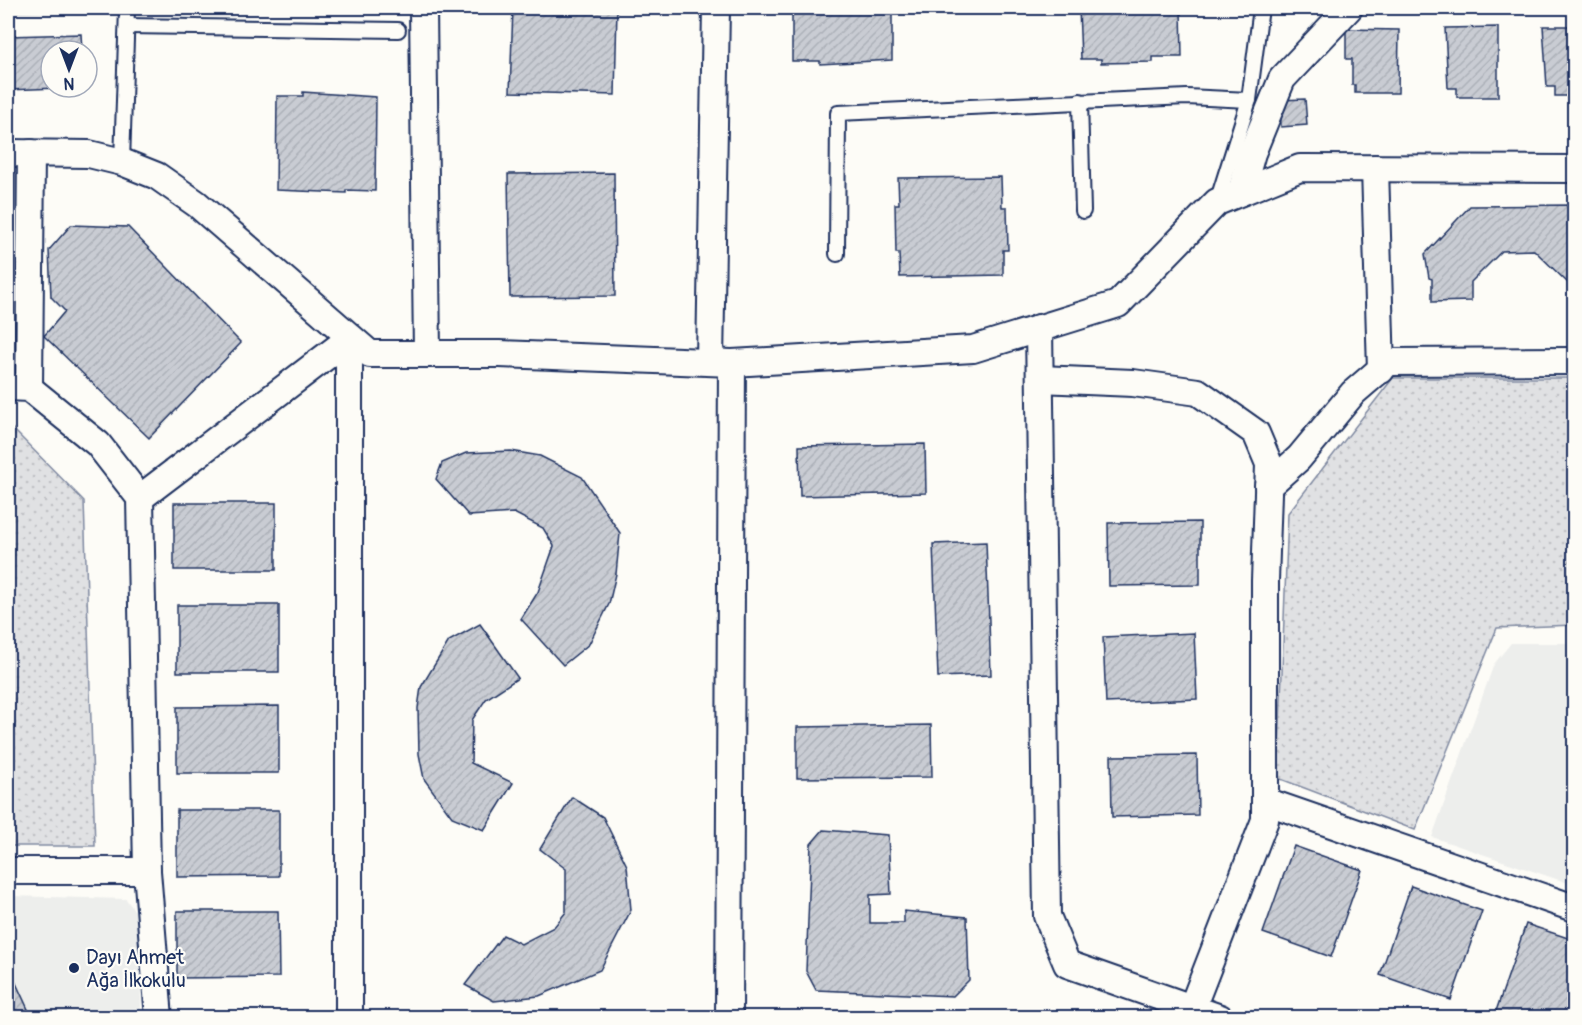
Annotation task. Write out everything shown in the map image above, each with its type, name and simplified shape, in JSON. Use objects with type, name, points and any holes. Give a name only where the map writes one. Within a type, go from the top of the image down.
[{"type":"street","points":[[423,8],[427,354]]},
{"type":"street","points":[[716,8],[729,1017]]},
{"type":"street","points":[[1241,192],[1252,153],[1282,79],[1349,8]]},
{"type":"street","points":[[159,1017],[147,870],[140,498],[98,444],[18,387],[19,153],[89,154],[122,162],[157,176],[197,204],[349,339],[370,354],[721,362],[974,349],[1118,303],[1217,202],[1300,168],[1575,169]]},
{"type":"street","points":[[1375,168],[1381,370]]},
{"type":"street","points":[[1039,328],[1047,916],[1067,964],[1220,1017]]},
{"type":"street","points":[[140,498],[349,339]]},
{"type":"street","points":[[349,339],[349,1017]]},
{"type":"street","points":[[1268,486],[1299,458],[1353,393],[1389,362],[1575,361]]},
{"type":"street","points":[[1040,379],[1133,383],[1198,392],[1256,433],[1269,464],[1265,820],[1192,1008]]},
{"type":"street","points":[[1265,801],[1575,908]]},
{"type":"street","points":[[8,871],[147,870]]},
{"type":"lane","points":[[122,162],[127,8]]},
{"type":"lane","points":[[1217,202],[1249,100],[1261,8]]},
{"type":"lane","points":[[127,26],[398,30]]},
{"type":"lane","points":[[837,254],[838,113],[1187,97],[1249,100]]},
{"type":"lane","points":[[1080,101],[1083,211]]},
{"type":"shaded area","points":[[8,8],[85,8],[85,10],[8,11]]},
{"type":"shaded area","points":[[1393,378],[1574,378],[1574,625],[1497,628],[1415,830],[1278,778],[1288,513]]},
{"type":"shaded area","points":[[8,424],[84,501],[95,846],[8,846]]},
{"type":"shaded area","points":[[1511,643],[1574,643],[1574,885],[1432,837],[1494,664]]},
{"type":"shaded area","name":"Dayı Ahmet Ağa İlkokulu","points":[[8,896],[126,899],[140,918],[141,1017],[8,1018]]},
{"type":"building","points":[[513,8],[617,8],[615,95],[510,92]]},
{"type":"building","points":[[792,8],[892,8],[892,60],[820,64],[820,61],[792,61]]},
{"type":"building","points":[[1079,8],[1181,8],[1182,57],[1153,57],[1153,62],[1101,63],[1101,59],[1081,59]]},
{"type":"building","points":[[1543,26],[1574,26],[1574,96],[1555,96],[1555,87],[1547,87]]},
{"type":"building","points":[[1498,27],[1498,97],[1457,97],[1457,88],[1448,88],[1445,28]]},
{"type":"building","points":[[1346,29],[1399,30],[1398,93],[1355,93],[1355,85],[1352,85],[1352,59],[1346,59]]},
{"type":"building","points":[[81,34],[81,39],[39,39],[39,89],[8,90],[8,36]]},
{"type":"building","points":[[303,92],[376,97],[375,191],[346,190],[346,193],[276,190],[277,96],[303,96]]},
{"type":"building","points":[[1305,99],[1307,125],[1281,127],[1280,100]]},
{"type":"building","points":[[614,173],[615,296],[510,297],[508,174]]},
{"type":"building","points":[[1001,177],[1002,207],[1007,207],[1008,250],[1003,250],[1003,275],[900,277],[899,253],[896,253],[895,204],[899,204],[898,178]]},
{"type":"building","points":[[1574,205],[1574,300],[1569,300],[1568,283],[1534,250],[1502,251],[1471,282],[1471,301],[1432,302],[1432,279],[1429,278],[1425,254],[1470,206]]},
{"type":"building","points":[[71,225],[128,227],[241,343],[149,438],[44,336],[65,311],[51,297],[49,250]]},
{"type":"building","points":[[925,444],[926,493],[800,496],[799,446]]},
{"type":"building","points":[[511,451],[540,456],[582,477],[620,533],[616,574],[609,604],[589,644],[563,665],[521,619],[538,592],[554,546],[543,528],[514,513],[469,516],[436,479],[442,463],[466,453]]},
{"type":"building","points":[[174,503],[276,503],[276,570],[174,570]]},
{"type":"building","points":[[1200,522],[1200,585],[1109,586],[1108,523]]},
{"type":"building","points":[[986,542],[991,675],[938,677],[933,544]]},
{"type":"building","points":[[177,605],[279,605],[279,672],[177,672]]},
{"type":"building","points":[[480,624],[518,678],[486,699],[472,720],[471,763],[513,783],[484,830],[452,817],[424,779],[419,754],[418,708],[421,687],[449,641]]},
{"type":"building","points":[[1194,633],[1197,699],[1106,703],[1103,637]]},
{"type":"building","points":[[279,706],[279,773],[177,773],[177,707]]},
{"type":"building","points":[[931,725],[932,777],[797,778],[797,727]]},
{"type":"building","points":[[1197,755],[1198,815],[1112,817],[1111,756]]},
{"type":"building","points":[[572,797],[603,817],[627,866],[631,910],[600,970],[539,996],[494,1001],[465,985],[503,935],[521,944],[554,927],[566,912],[566,869],[540,849]]},
{"type":"building","points":[[177,810],[279,810],[279,876],[177,877]]},
{"type":"building","points":[[823,830],[888,835],[891,894],[870,895],[870,923],[904,923],[904,911],[967,917],[969,980],[953,996],[816,990],[806,971],[811,844]]},
{"type":"building","points":[[1294,846],[1362,870],[1331,957],[1263,933]]},
{"type":"building","points":[[1411,886],[1482,911],[1451,1000],[1380,975]]},
{"type":"building","points":[[177,911],[278,911],[279,977],[177,978]]},
{"type":"building","points":[[1526,924],[1574,940],[1574,1018],[1494,1017]]},
{"type":"building","points":[[9,968],[32,1018],[8,1018]]},
{"type":"place","name":"Dayı Ahmet Ağa İlkokulu","points":[[74,968]]}]
